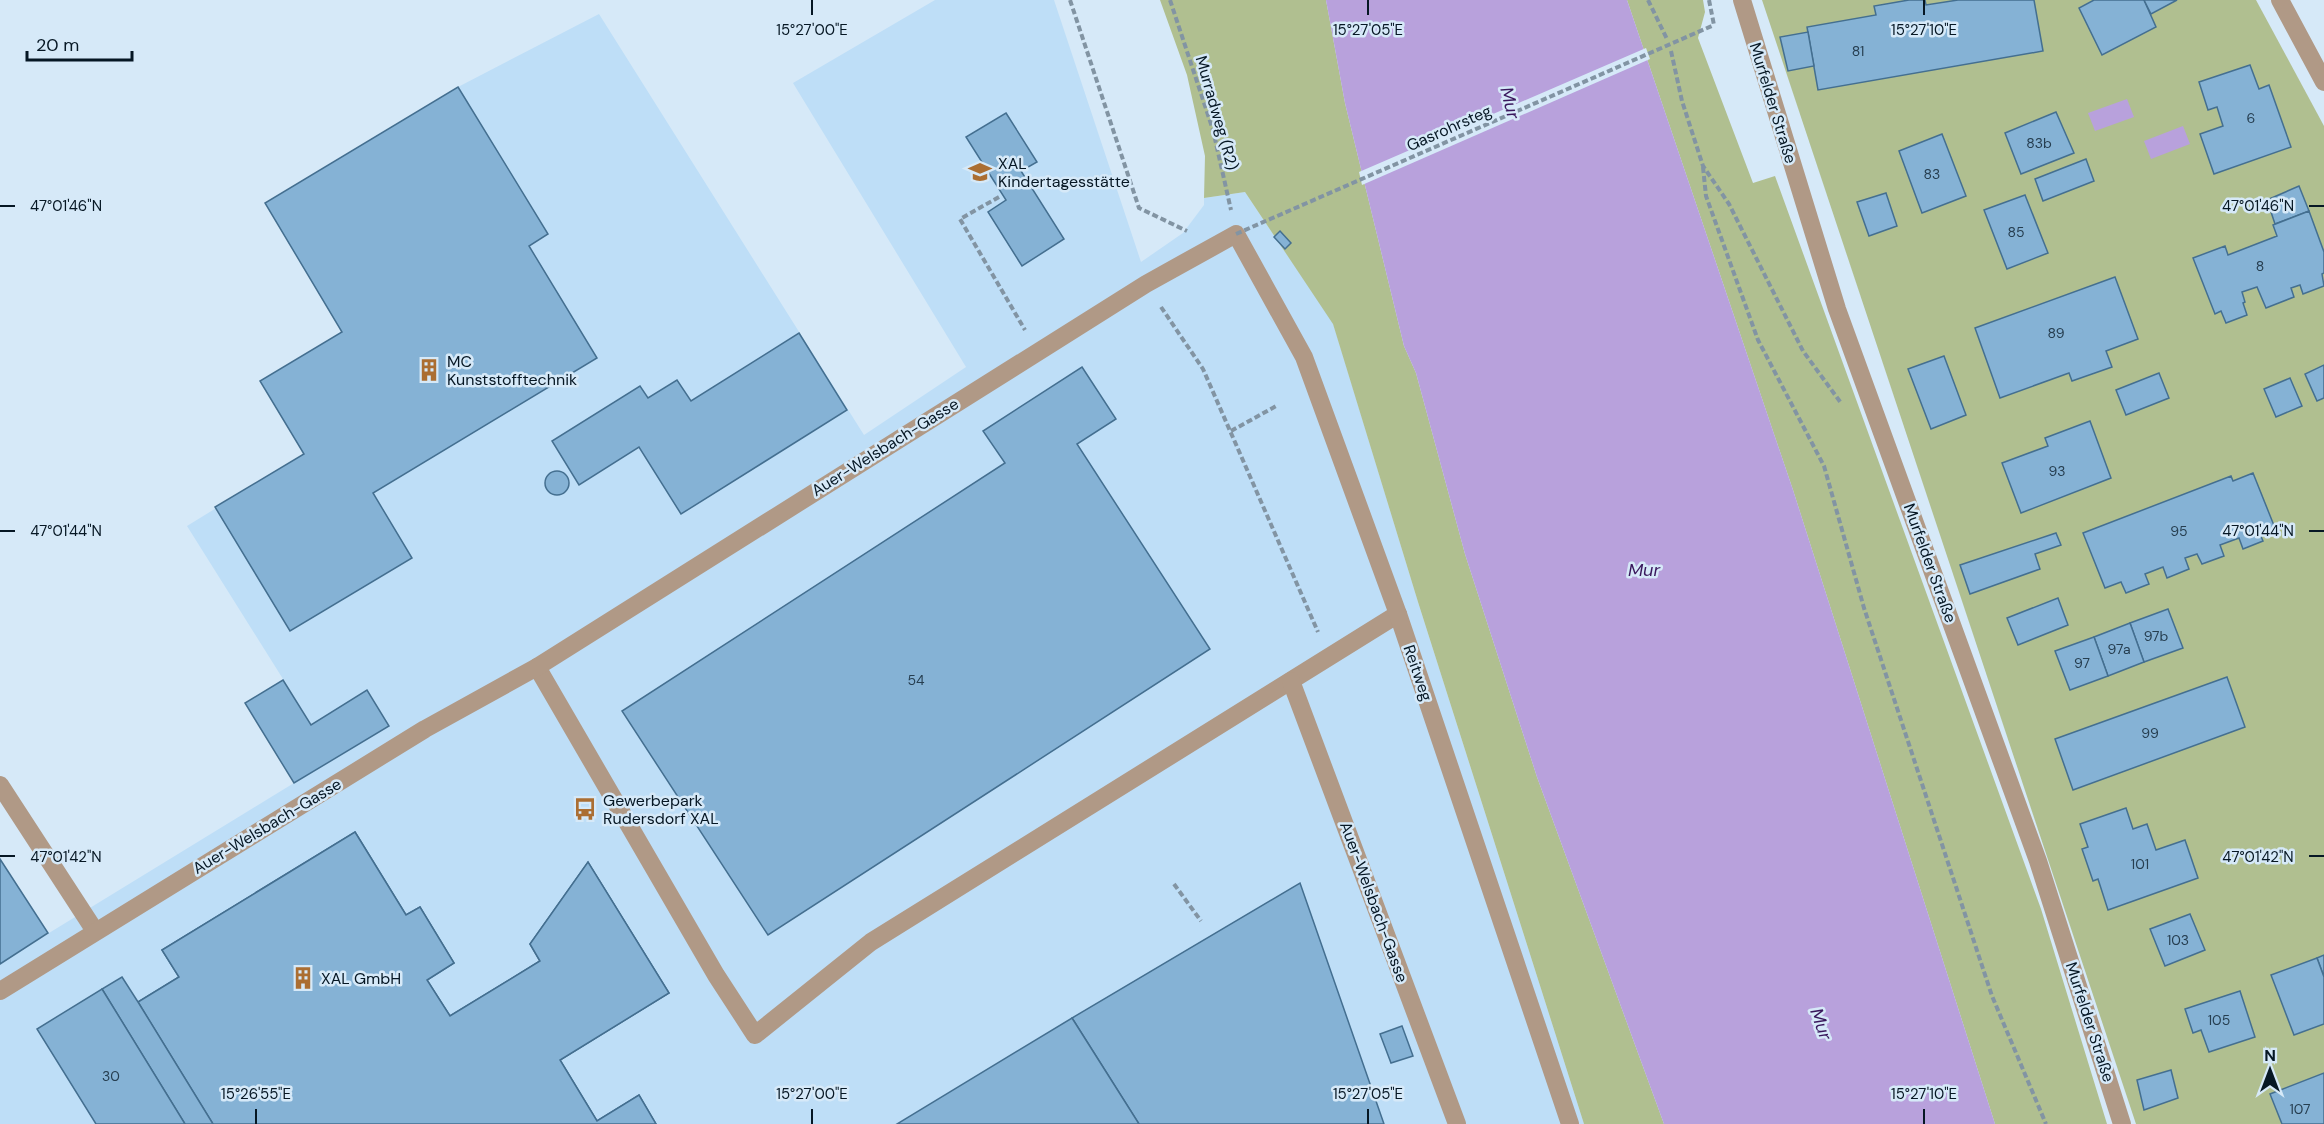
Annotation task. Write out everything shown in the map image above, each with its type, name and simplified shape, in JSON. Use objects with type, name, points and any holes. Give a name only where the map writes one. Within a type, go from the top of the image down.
[{"type":"street","name":"Murfelder Straße","points":[[1742,0],[1837,309],[2038,861],[2122,1124]]},
{"type":"street","points":[[2280,0],[2324,82]]},
{"type":"street","name":"Auer-Welsbach-Gasse","points":[[0,991],[425,729],[537,667],[1146,284],[1216,244],[1235,228]]},
{"type":"street","name":"Reitweg","points":[[1235,228],[1304,357],[1398,614],[1570,1124]]},
{"type":"street","points":[[537,667],[716,975],[755,1035],[871,942],[1398,614]]},
{"type":"street","name":"Auer-Welsbach-Gasse","points":[[1291,681],[1457,1124]]},
{"type":"street","points":[[0,785],[95,931]]},
{"type":"path","points":[[1070,0],[1139,208],[1216,244]]},
{"type":"path","name":"Murradweg (R2)","points":[[1170,0],[1213,130],[1231,211]]},
{"type":"path","points":[[1648,0],[1667,39]]},
{"type":"path","name":"Gasrohrsteg","points":[[1235,228],[1714,25],[1709,0]]},
{"type":"path","points":[[1671,51],[1682,101],[1703,166],[1706,196],[1758,340],[1824,466],[1864,608],[1992,996],[2046,1124]]},
{"type":"path","points":[[1703,166],[1729,204],[1803,351],[1842,406]]},
{"type":"path","points":[[999,197],[960,219],[1026,331],[1036,353]]},
{"type":"path","points":[[1146,284],[1203,369],[1329,657]]},
{"type":"path","points":[[1231,431],[1278,405]]},
{"type":"path","points":[[1174,884],[1201,921]]},
{"type":"shaded area","points":[[935,0],[1054,0],[1141,262],[1183,233],[1204,205],[1204,198],[1245,192],[1333,323],[1418,602],[1584,1124],[0,1124],[0,859],[49,933],[294,783],[245,703],[283,679],[187,526],[304,454],[260,381],[342,332],[265,203],[458,87],[599,14],[864,435],[966,367],[793,83]]},
{"type":"green space","points":[[1160,0],[1326,0],[1345,103],[1404,346],[1416,373],[1465,554],[1537,777],[1664,1124],[1584,1124],[1418,602],[1333,324],[1245,192],[1204,198],[1205,156],[1187,75]]},
{"type":"green space","points":[[1627,0],[1703,0],[1705,12],[1698,38],[1753,183],[1775,176],[2041,909],[2107,1124],[1995,1124],[1793,490]]},
{"type":"green space","points":[[1762,0],[2256,0],[2324,126],[2324,1124],[2136,1124]]},
{"type":"water","name":"Mur","points":[[1326,0],[1627,0],[1793,490],[1995,1124],[1664,1124],[1537,777],[1465,554],[1416,373],[1404,346],[1345,103]]},
{"type":"water","points":[[2127,99],[2134,117],[2095,131],[2088,113]]},
{"type":"water","points":[[2183,126],[2190,144],[2151,159],[2144,141]]},
{"type":"pier","points":[[1646,48],[1650,59],[1362,185],[1359,172]]},
{"type":"building","points":[[1909,0],[1925,0],[1926,5],[1958,0],[2034,0],[2043,51],[1818,90],[1807,27],[1876,15],[1874,6]]},
{"type":"building","points":[[2094,0],[2144,0],[2156,27],[2102,55],[2079,8]]},
{"type":"building","points":[[2144,0],[2177,0],[2151,14]]},
{"type":"building","points":[[1808,32],[1814,66],[1788,71],[1780,37]]},
{"type":"building","points":[[2250,65],[2259,89],[2269,85],[2291,147],[2214,174],[2200,134],[2223,126],[2217,107],[2208,110],[2199,82]]},
{"type":"building","name":"MC Kunststofftechnik","points":[[458,87],[548,234],[529,246],[597,358],[373,493],[412,558],[290,631],[215,507],[304,454],[260,381],[342,332],[265,203]]},
{"type":"building","points":[[2056,112],[2074,153],[2021,174],[2005,133]]},
{"type":"building","points":[[1006,113],[1037,162],[1021,171],[1064,239],[1022,266],[988,212],[1006,200],[966,137]]},
{"type":"building","points":[[1942,134],[1966,196],[1922,213],[1899,151]]},
{"type":"building","points":[[2086,159],[2094,181],[2043,201],[2035,179]]},
{"type":"building","points":[[2299,186],[2309,211],[2275,224],[2267,200]]},
{"type":"building","points":[[1886,193],[1897,226],[1869,236],[1857,202]]},
{"type":"building","points":[[2025,195],[2048,253],[2007,269],[1984,210]]},
{"type":"building","points":[[2309,211],[2324,252],[2324,273],[2322,274],[2324,286],[2303,294],[2300,285],[2291,288],[2294,297],[2266,308],[2257,287],[2242,292],[2247,315],[2226,323],[2221,311],[2215,314],[2193,258],[2225,246],[2228,255],[2277,236],[2273,225]]},
{"type":"building","points":[[1280,231],[1291,243],[1285,249],[1274,237]]},
{"type":"building","points":[[2115,277],[2138,339],[2106,351],[2112,367],[2072,381],[2069,373],[2000,398],[1975,328]]},
{"type":"building","points":[[799,333],[847,410],[681,514],[639,447],[579,485],[552,441],[640,386],[648,398],[677,380],[691,401]]},
{"type":"building","points":[[1944,356],[1966,415],[1931,429],[1908,369]]},
{"type":"building","points":[[2324,365],[2324,398],[2317,401],[2305,374]]},
{"type":"building","points":[[1082,367],[1116,419],[1077,444],[1210,649],[768,935],[622,711],[1005,463],[983,431]]},
{"type":"building","points":[[2159,373],[2169,398],[2126,415],[2116,390]]},
{"type":"building","points":[[2290,378],[2302,406],[2276,417],[2264,389]]},
{"type":"building","points":[[2090,421],[2111,478],[2021,513],[2002,463],[2048,446],[2045,438]]},
{"type":"building","points":[[557,471],[562,472],[568,478],[568,488],[562,494],[557,495],[552,494],[546,488],[545,483],[546,478],[552,472]]},
{"type":"building","points":[[2253,473],[2275,528],[2260,534],[2263,541],[2243,549],[2239,538],[2220,545],[2224,556],[2202,564],[2197,554],[2185,558],[2189,569],[2167,578],[2163,567],[2145,574],[2149,584],[2126,593],[2121,582],[2105,588],[2083,533],[2231,476],[2233,481]]},
{"type":"building","points":[[2056,533],[2061,545],[2035,554],[2040,569],[1970,594],[1960,565]]},
{"type":"building","points":[[2058,598],[2068,625],[2018,645],[2007,618]]},
{"type":"building","points":[[2168,609],[2183,648],[2144,662],[2130,623]]},
{"type":"building","points":[[2130,623],[2144,662],[2108,676],[2094,637]]},
{"type":"building","points":[[2094,637],[2108,676],[2070,690],[2055,651]]},
{"type":"building","points":[[2227,677],[2245,727],[2073,790],[2055,739]]},
{"type":"building","points":[[283,680],[311,725],[367,690],[389,726],[294,783],[245,703]]},
{"type":"building","points":[[2126,808],[2133,829],[2147,824],[2156,850],[2185,840],[2198,878],[2108,910],[2098,879],[2093,881],[2082,849],[2088,847],[2080,824]]},
{"type":"building","name":"XAL GmbH","points":[[355,832],[406,915],[420,907],[454,963],[427,980],[450,1016],[540,961],[530,944],[588,862],[669,993],[560,1060],[597,1121],[639,1095],[656,1124],[579,1124],[545,1071],[469,1119],[472,1124],[213,1124],[138,1002],[179,977],[162,950]]},
{"type":"building","name":"XAL GmbH","points":[[355,832],[406,915],[420,907],[454,963],[427,980],[450,1016],[540,961],[530,944],[588,862],[669,993],[560,1060],[597,1121],[639,1095],[656,1124],[213,1124],[138,1002],[179,977],[162,950]]},
{"type":"building","points":[[0,859],[48,933],[0,964]]},
{"type":"building","points":[[1300,883],[1384,1124],[1139,1124],[1072,1018]]},
{"type":"building","points":[[2190,914],[2205,950],[2165,966],[2150,929]]},
{"type":"building","points":[[2324,955],[2324,977],[2317,958]]},
{"type":"building","points":[[2317,958],[2324,977],[2324,1024],[2294,1035],[2271,975]]},
{"type":"building","points":[[122,977],[213,1124],[185,1124],[102,989]]},
{"type":"building","points":[[102,989],[185,1124],[96,1124],[37,1029]]},
{"type":"building","points":[[2240,991],[2255,1037],[2209,1052],[2201,1030],[2193,1033],[2185,1009]]},
{"type":"building","points":[[1072,1018],[1139,1124],[897,1124]]},
{"type":"building","points":[[1402,1026],[1413,1056],[1391,1063],[1380,1034]]},
{"type":"building","points":[[2171,1070],[2178,1098],[2144,1110],[2137,1080]]},
{"type":"building","points":[[2324,1073],[2324,1124],[2282,1124],[2270,1094]]},
{"type":"place","name":"XAL Kindertagesstätte","points":[[980,172]]},
{"type":"place","name":"MC Kunststofftechnik","points":[[429,370]]},
{"type":"place","name":"Gewerbepark Rudersdorf XAL","points":[[585,809]]},
{"type":"place","name":"XAL GmbH","points":[[303,978]]}]
